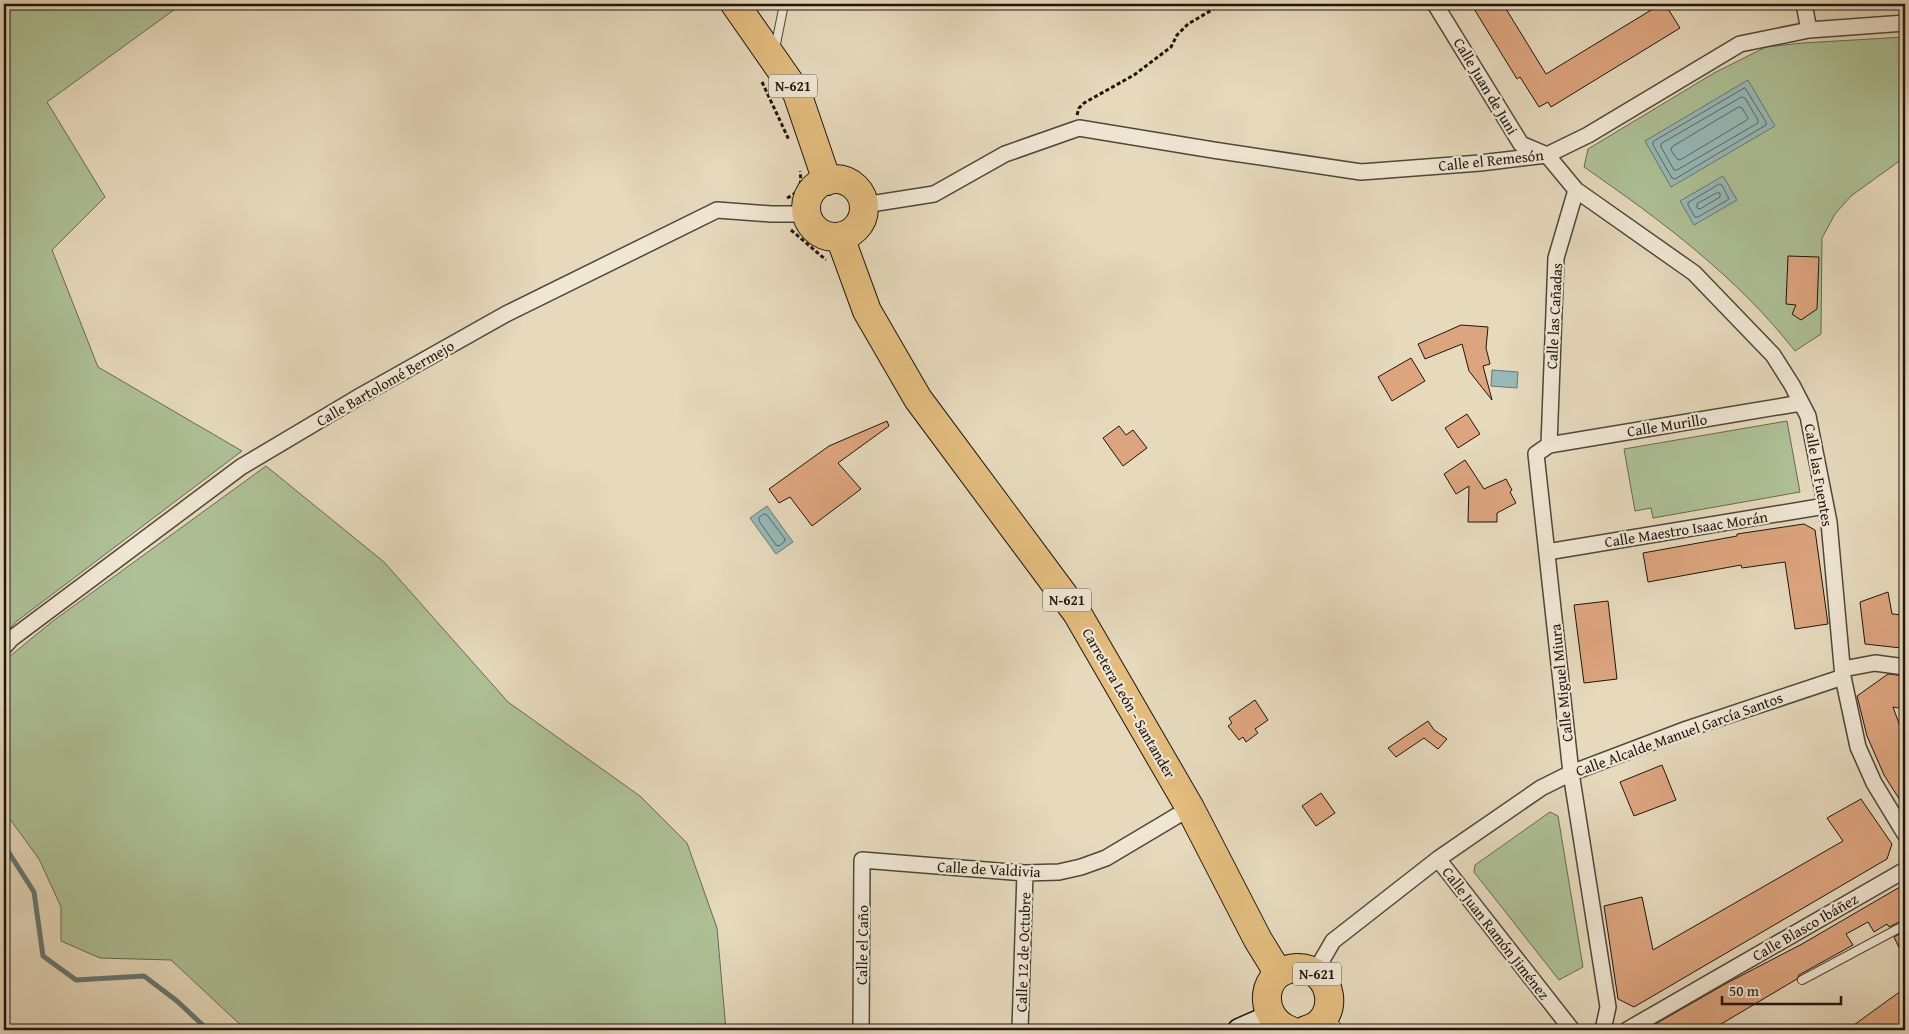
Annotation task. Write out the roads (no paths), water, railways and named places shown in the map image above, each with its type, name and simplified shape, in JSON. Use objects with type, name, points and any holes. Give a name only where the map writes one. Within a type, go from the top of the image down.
[{"type":"highway","name":"N-621","points":[[735,4],[797,93],[827,181]]},
{"type":"highway","points":[[840,180],[850,184],[862,196],[864,204],[862,218],[856,228],[840,237],[827,236],[818,232],[811,224],[807,214],[810,196],[819,185],[827,181],[840,180]]},
{"type":"highway","name":"Carretera León - Santander","points":[[840,237],[866,311],[918,399],[1077,614],[1190,808],[1258,940],[1274,966],[1276,976]]},
{"type":"highway","name":"N-621","points":[[1295,968],[1305,968],[1315,972],[1323,979],[1328,988],[1330,998],[1308,1026],[1266,1002],[1270,984],[1276,976],[1295,968]]},
{"type":"street","name":"Calle Juan de Juni","points":[[1435,4],[1521,144],[1547,155]]},
{"type":"street","points":[[1804,4],[1809,30]]},
{"type":"street","name":"Calle el Remesón","points":[[864,204],[934,194],[1005,154],[1079,128],[1361,172],[1480,163],[1547,155],[1588,135],[1740,44],[1809,30],[1905,23]]},
{"type":"street","name":"Calle las Fuentes","points":[[1547,155],[1576,190],[1694,273],[1773,355],[1792,385],[1808,416],[1828,522],[1843,673],[1858,747],[1874,783],[1905,834]]},
{"type":"street","name":"Calle las Cañadas","points":[[1543,449],[1556,258],[1576,190]]},
{"type":"street","name":"Calle Bartolomé Bermejo","points":[[4,647],[11,639],[241,467],[362,395],[506,314],[717,210],[771,214],[807,214]]},
{"type":"street","name":"Calle Murillo","points":[[1543,449],[1801,403]]},
{"type":"street","name":"Calle Miguel Miura","points":[[1543,449],[1546,552],[1571,773],[1608,1007],[1603,1030]]},
{"type":"street","name":"Calle Maestro Isaac Morán","points":[[1546,552],[1825,506]]},
{"type":"street","name":"Calle Alcalde Manuel García Santos","points":[[1315,972],[1333,941],[1438,859],[1541,788],[1571,773],[1686,729],[1843,673],[1875,664],[1905,667]]},
{"type":"street","name":"Calle de Valdivia","points":[[862,860],[1025,873],[1059,872],[1106,858],[1190,808]]},
{"type":"street","name":"Calle Juan Ramón Jiménez","points":[[1438,859],[1572,1030]]},
{"type":"street","name":"Calle el Caño","points":[[860,1030],[862,860]]},
{"type":"street","name":"Calle Blasco Ibáñez","points":[[1627,1030],[1905,870]]},
{"type":"street","name":"Calle 12 de Octubre","points":[[1020,1030],[1025,873]]},
{"type":"street","points":[[1240,1030],[1308,1026]]},
{"type":"lane","points":[[773,58],[784,4]]},
{"type":"lane","points":[[1802,980],[1905,925]]},
{"type":"water","points":[[1748,80],[1775,126],[1671,187],[1645,141]]},
{"type":"water","points":[[1723,176],[1737,200],[1694,225],[1680,201]]},
{"type":"water","points":[[1492,370],[1518,372],[1517,388],[1491,386]]},
{"type":"water","points":[[767,506],[793,542],[776,554],[750,518]]},
{"type":"waterway","points":[[4,845],[34,892],[43,956],[76,980],[144,976],[177,1001],[208,1030]]}]
